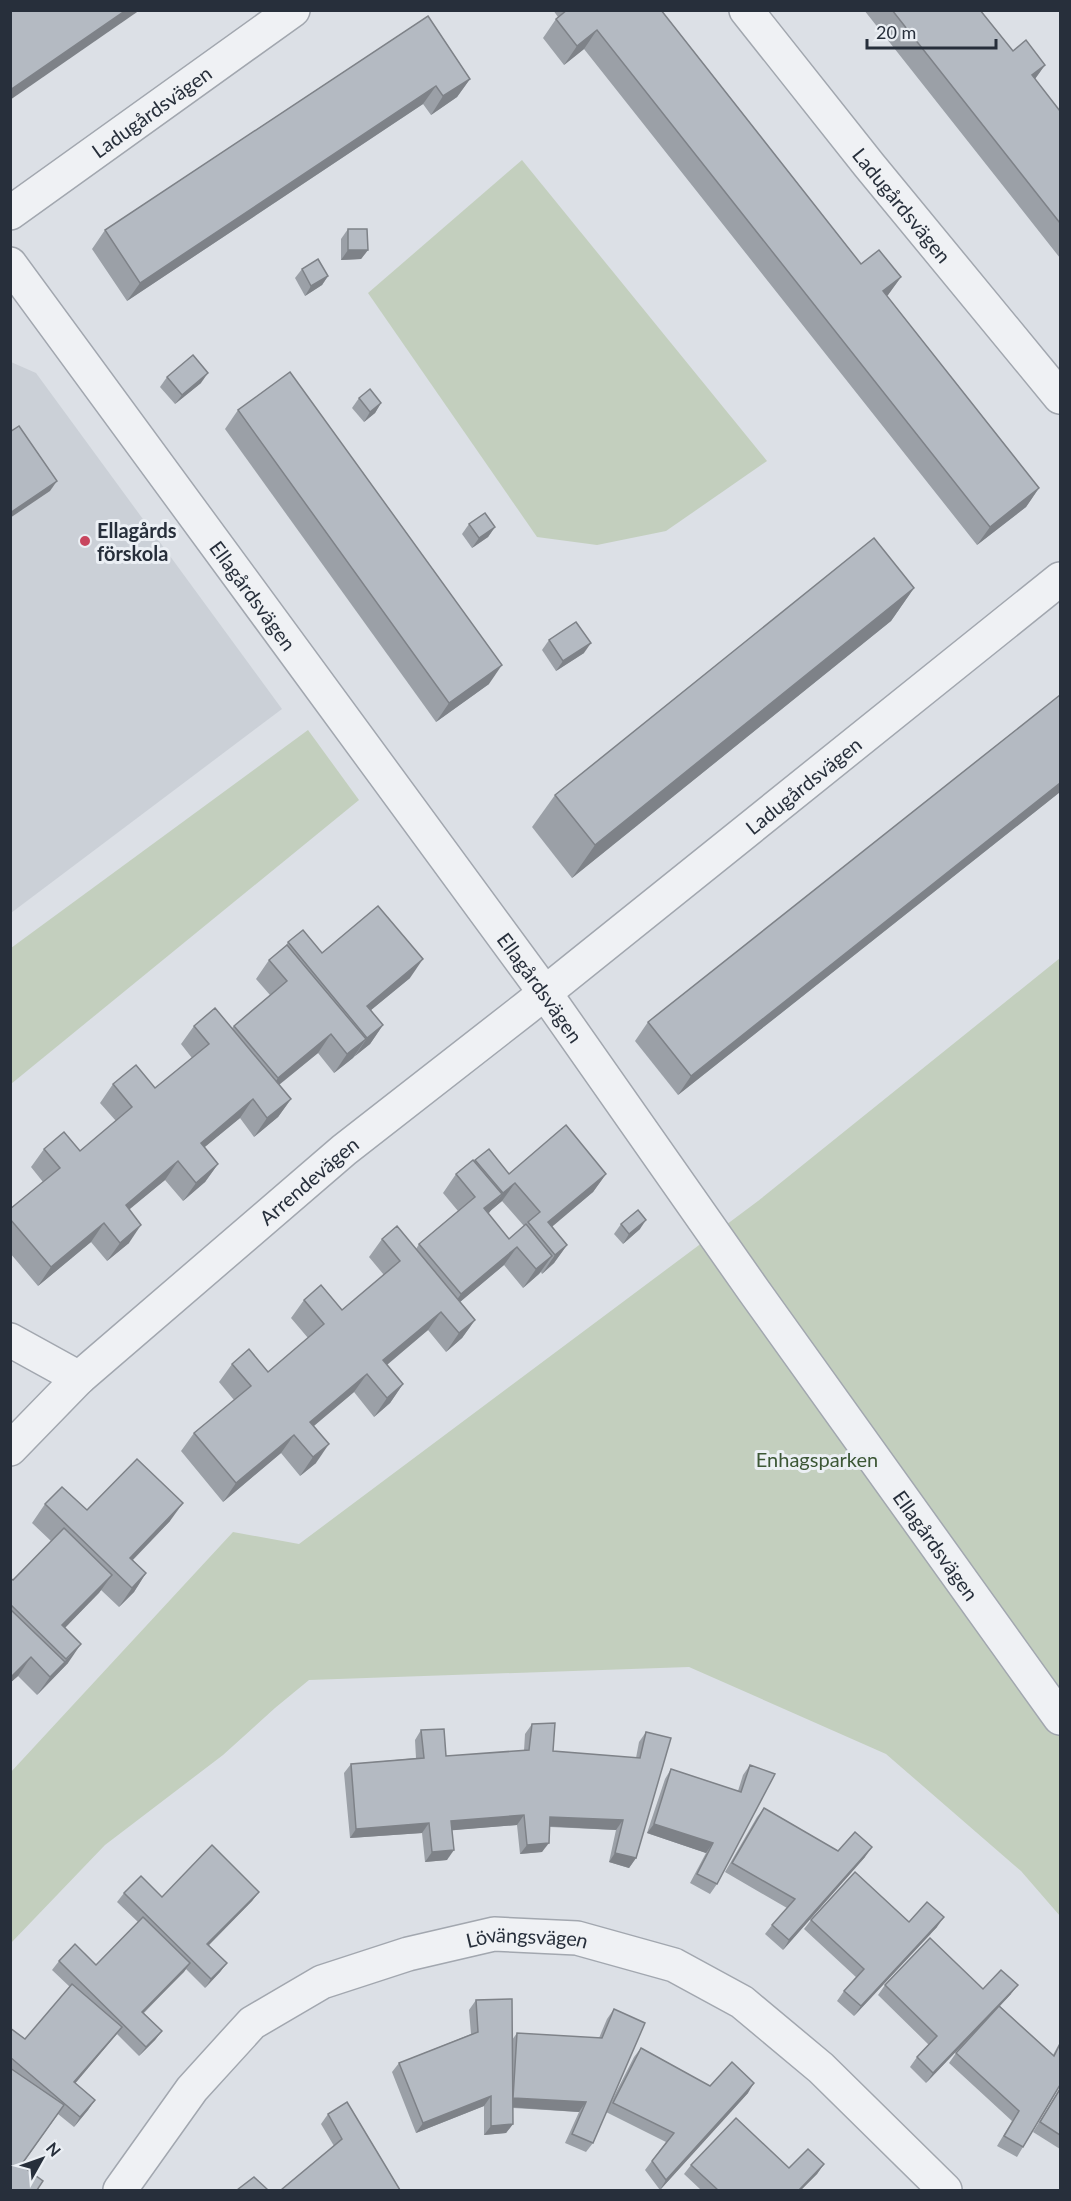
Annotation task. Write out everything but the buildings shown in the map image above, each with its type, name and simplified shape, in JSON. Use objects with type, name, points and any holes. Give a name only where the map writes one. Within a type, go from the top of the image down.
[{"type":"street","name":"Ladugårdsvägen","points":[[10,213],[293,10]]},
{"type":"street","name":"Ladugårdsvägen","points":[[746,10],[869,165],[1060,397]]},
{"type":"street","name":"Ellagårdsvägen","points":[[10,264],[545,993],[761,1301],[1060,1718]]},
{"type":"street","name":"Ladugårdsvägen","points":[[545,993],[1060,579]]},
{"type":"street","name":"Arrendevägen","points":[[10,1449],[79,1378],[344,1150],[545,993]]},
{"type":"street","points":[[10,1340],[79,1378]]},
{"type":"street","name":"Lövängsvägen","points":[[120,2190],[192,2089],[252,2023],[322,1982],[408,1954],[494,1934],[577,1938],[674,1965],[742,2002],[821,2068],[945,2190]]},
{"type":"shaded area","name":"Ellagårds förskola","points":[[11,362],[36,373],[282,709],[11,913]]},
{"type":"green space","points":[[522,160],[767,461],[666,531],[597,545],[537,537],[368,293]]},
{"type":"green space","points":[[308,730],[359,800],[11,1084],[11,948]]},
{"type":"green space","name":"Enhagsparken","points":[[1060,958],[1060,1916],[1021,1871],[886,1754],[689,1667],[309,1680],[223,1755],[105,1845],[11,1943],[10,1773],[233,1532],[299,1544],[758,1201]]},
{"type":"place","name":"Ellagårds förskola","points":[[85,541]]}]
